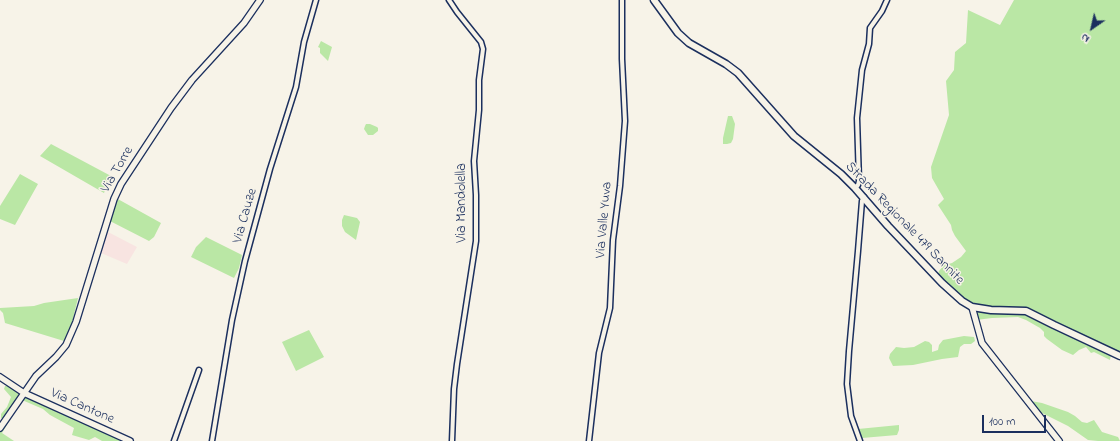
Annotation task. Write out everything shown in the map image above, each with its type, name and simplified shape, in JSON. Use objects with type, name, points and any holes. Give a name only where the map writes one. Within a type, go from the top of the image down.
[{"type":"main road","name":"Via Torre","points":[[0,428],[36,376],[56,358],[66,345],[76,322],[114,199],[121,184],[171,108],[192,80],[244,23],[260,0]]},
{"type":"main road","name":"Strada Regionale 479 Sannite","points":[[654,0],[683,38],[738,73],[794,136],[841,174],[864,197],[877,214],[942,283],[962,301],[972,307],[991,310],[1026,311],[1120,356]]},
{"type":"main road","points":[[972,307],[982,343],[1059,441]]},
{"type":"main road","name":"Via Cantone","points":[[0,377],[24,393],[130,441]]},
{"type":"street","name":"Via Cauze","points":[[212,441],[232,320],[244,261],[270,169],[296,87],[304,42],[316,0]]},
{"type":"street","name":"Via Mandolella","points":[[449,0],[481,42],[483,49],[479,80],[479,110],[474,160],[476,241],[457,364],[453,405],[452,441]]},
{"type":"street","name":"Via Valle Yuva","points":[[589,441],[599,353],[610,308],[613,240],[620,186],[624,121],[622,0]]},
{"type":"street","points":[[855,188],[859,181],[856,118],[862,70],[870,44],[870,28],[882,11],[887,0]]},
{"type":"street","points":[[860,441],[852,416],[847,384],[848,351],[858,257],[862,201],[864,197]]},
{"type":"street","points":[[174,441],[199,370]]},
{"type":"shaded area","points":[[108,232],[137,247],[127,264],[101,253]]},
{"type":"green space","points":[[1014,0],[1120,0],[1120,355],[1026,308],[977,305],[964,299],[938,275],[939,271],[944,265],[952,263],[961,257],[966,251],[955,236],[951,225],[938,205],[944,199],[932,178],[931,167],[949,115],[946,81],[954,70],[955,52],[966,43],[968,10],[1000,25]]},
{"type":"green space","points":[[321,41],[332,47],[328,61],[320,53],[320,48],[318,47]]},
{"type":"green space","points":[[728,116],[732,116],[735,124],[733,139],[731,143],[723,144],[723,138]]},
{"type":"green space","points":[[366,124],[377,127],[378,131],[373,135],[368,135],[364,129]]},
{"type":"green space","points":[[51,144],[111,176],[104,193],[40,156]]},
{"type":"green space","points":[[20,174],[38,184],[15,225],[0,219],[0,206]]},
{"type":"green space","points":[[116,198],[161,223],[154,237],[149,241],[108,220]]},
{"type":"green space","points":[[344,215],[357,218],[360,222],[356,240],[345,232],[342,226]]},
{"type":"green space","points":[[206,237],[242,255],[239,268],[234,278],[191,257],[196,247]]},
{"type":"green space","points":[[78,298],[71,327],[64,341],[5,323],[3,313],[0,310],[0,308],[34,306]]},
{"type":"green space","points":[[977,310],[1025,313],[1111,354],[1110,360],[1094,352],[1091,353],[1086,347],[1073,355],[1062,350],[1044,336],[1044,332],[1040,328],[1018,317],[976,320]]},
{"type":"green space","points":[[309,330],[324,357],[296,371],[282,342]]},
{"type":"green space","points":[[964,336],[974,337],[975,341],[971,344],[964,344],[960,347],[958,357],[913,365],[893,366],[889,358],[890,354],[896,347],[914,347],[925,341],[932,345],[932,352],[938,350],[939,345],[943,340]]},
{"type":"green space","points":[[5,386],[9,386],[22,396],[4,420],[1,418],[1,414],[7,407],[11,397],[4,389]]},
{"type":"green space","points":[[25,397],[126,441],[102,441],[95,437],[89,440],[72,435],[74,428],[50,415],[43,409],[22,400]]},
{"type":"green space","points":[[22,400],[2,433],[14,441],[0,441],[0,431]]},
{"type":"green space","points":[[1031,401],[1042,403],[1068,412],[1082,422],[1087,423],[1094,420],[1102,432],[1118,437],[1120,441],[1088,440],[1068,426],[1038,411]]},
{"type":"green space","points":[[899,425],[897,435],[862,438],[858,429]]}]
